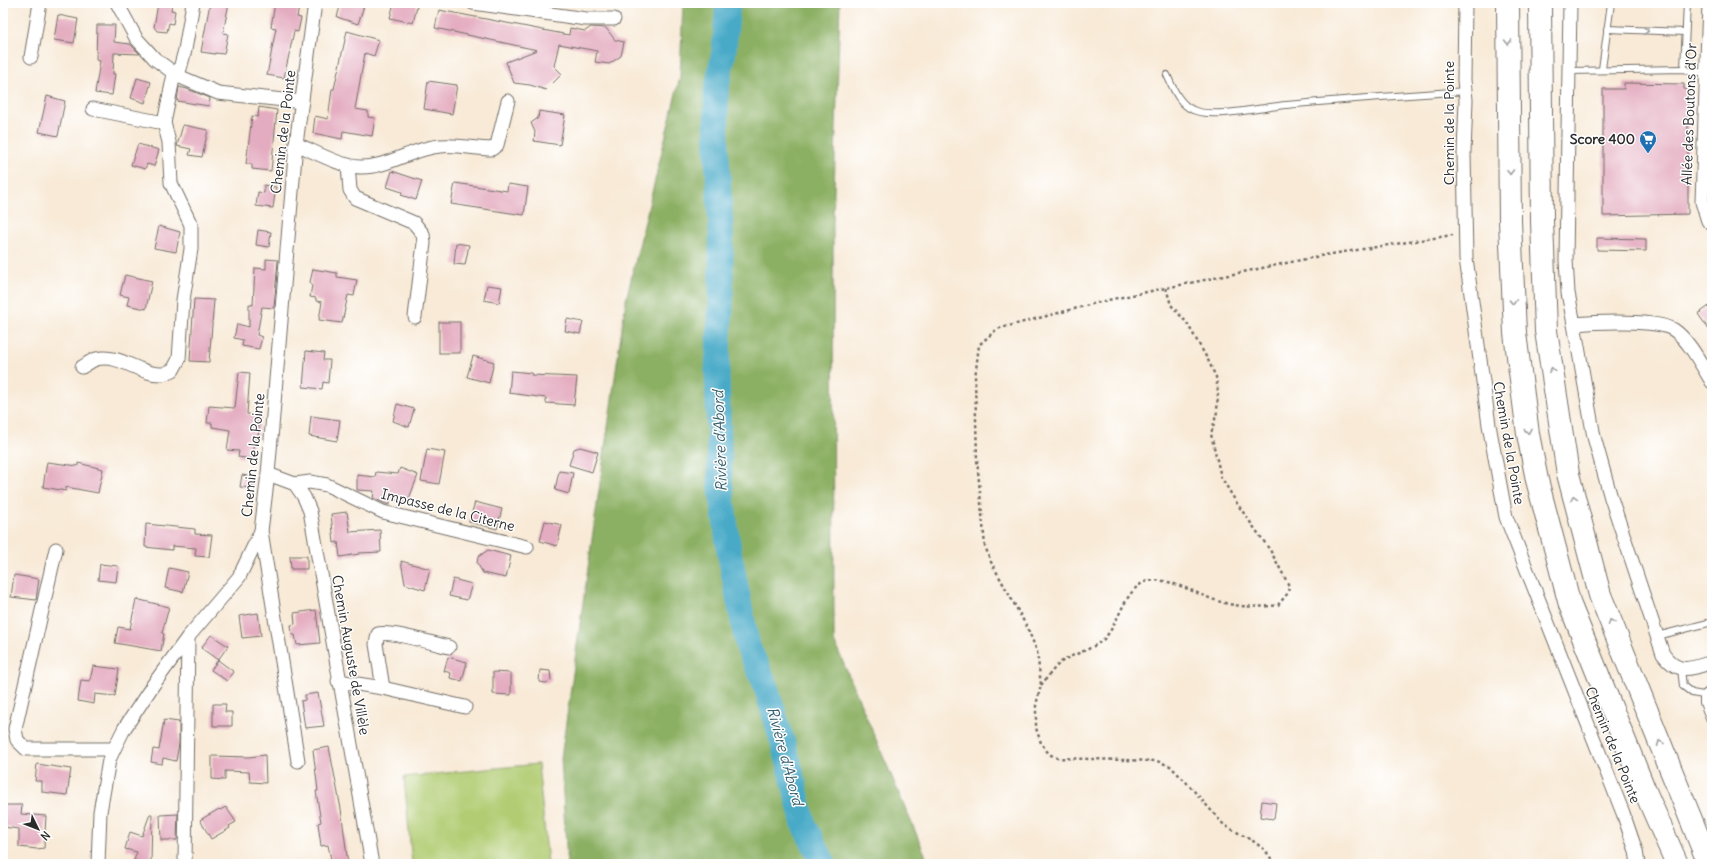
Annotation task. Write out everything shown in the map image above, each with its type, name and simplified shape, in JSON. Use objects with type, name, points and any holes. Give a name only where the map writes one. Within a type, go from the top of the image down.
[{"type":"highway","points":[[1508,3],[1510,221],[1515,333],[1528,434],[1537,480],[1570,605],[1676,864]]},
{"type":"highway","points":[[1540,3],[1542,221],[1546,331],[1568,474],[1600,595],[1709,864]]},
{"type":"highway","points":[[1545,3],[1548,249],[1545,285]]},
{"type":"highway","points":[[1674,779],[1712,841]]},
{"type":"street","points":[[31,57],[40,3]]},
{"type":"street","points":[[117,3],[136,38],[154,59],[176,75],[218,93],[302,102]]},
{"type":"street","points":[[82,367],[95,360],[108,358],[128,363],[146,372],[162,374],[173,370],[179,359],[183,300],[191,249],[191,225],[171,183],[169,142],[164,123],[176,75],[185,50],[193,3]]},
{"type":"street","name":"Chemin de la Pointe","points":[[98,864],[100,812],[109,760],[114,749],[124,729],[153,685],[188,637],[239,577],[261,532],[268,474],[296,144],[315,3]]},
{"type":"street","points":[[473,3],[586,19],[614,19]]},
{"type":"street","name":"Chemin de la Pointe","points":[[1465,3],[1466,100],[1464,153],[1466,258],[1488,425],[1506,517],[1623,813],[1636,851],[1638,864]]},
{"type":"street","points":[[1570,3],[1566,260],[1568,293],[1594,437],[1611,498],[1663,654],[1670,664],[1681,669],[1712,662]]},
{"type":"street","name":"Allée des Boutons d'Or","points":[[1709,3],[1702,202],[1708,221],[1712,223]]},
{"type":"street","points":[[296,144],[348,165],[360,167],[386,163],[423,150],[440,146],[492,149],[497,145],[508,101]]},
{"type":"street","points":[[93,109],[164,123]]},
{"type":"street","points":[[348,165],[350,190],[355,198],[414,223],[423,234],[424,243],[415,317]]},
{"type":"street","points":[[1574,324],[1642,323],[1661,324],[1674,329],[1683,338],[1712,382]]},
{"type":"street","points":[[268,474],[295,484]]},
{"type":"street","name":"Impasse de la Citerne","points":[[295,484],[310,482],[327,485],[382,512],[527,546]]},
{"type":"street","name":"Chemin Auguste de Villèle","points":[[295,484],[304,497],[310,511],[338,681],[372,864]]},
{"type":"street","points":[[261,532],[298,761]]},
{"type":"street","points":[[56,549],[15,729],[18,740],[26,749],[114,749]]},
{"type":"street","points":[[383,688],[376,644],[378,634],[392,634],[449,647]]},
{"type":"street","points":[[185,864],[188,637]]},
{"type":"street","points":[[338,681],[383,688],[465,707]]},
{"type":"lane","points":[[1602,69],[1611,3]]},
{"type":"lane","points":[[1684,69],[1687,3]]},
{"type":"lane","points":[[1607,29],[1685,32]]},
{"type":"lane","points":[[1569,71],[1602,69],[1684,69],[1692,72],[1706,72]]},
{"type":"lane","points":[[1167,75],[1175,92],[1184,105],[1194,111],[1208,114],[1285,105],[1465,91]]},
{"type":"lane","points":[[1657,636],[1712,622]]},
{"type":"lane","points":[[1681,669],[1683,686],[1692,693],[1703,694],[1712,688]]},
{"type":"lane","points":[[1703,694],[1703,703],[1712,725]]},
{"type":"path","points":[[1275,864],[1265,850],[1253,841],[1224,825],[1170,766],[1157,761],[1058,758],[1048,754],[1041,743],[1036,728],[1036,705],[1041,685],[1037,652],[1027,627],[991,562],[985,546],[977,460],[975,378],[979,345],[997,329],[1108,300],[1325,255],[1466,233]]},
{"type":"path","points":[[1041,685],[1055,668],[1065,660],[1089,649],[1100,642],[1109,633],[1130,596],[1144,581],[1155,579],[1168,582],[1218,602],[1233,604],[1278,605],[1288,593],[1289,586],[1270,550],[1238,505],[1221,476],[1211,434],[1217,412],[1218,391],[1216,377],[1187,323],[1171,305],[1166,288]]},
{"type":"green space","points":[[683,3],[840,3],[833,222],[834,641],[927,859],[932,864],[567,864],[561,758],[626,300],[680,77]]},
{"type":"green space","points":[[538,764],[548,864],[412,864],[404,777]]},
{"type":"building","points":[[158,3],[172,3],[171,10],[175,11],[173,24],[169,23],[167,32],[157,31],[154,27]]},
{"type":"building","points":[[210,3],[229,3],[223,33],[228,34],[224,54],[201,52]]},
{"type":"building","points":[[275,3],[300,3],[297,17],[301,18],[298,32],[294,31],[284,78],[267,75],[276,28],[271,27]]},
{"type":"building","points":[[341,3],[365,3],[358,24],[337,17]]},
{"type":"building","points":[[394,3],[418,3],[413,23],[390,18]]},
{"type":"building","points":[[439,10],[569,35],[570,28],[585,31],[591,27],[606,28],[615,40],[624,42],[621,56],[609,64],[595,62],[597,51],[559,44],[554,66],[562,74],[546,90],[530,85],[514,83],[506,62],[537,50],[435,28]]},
{"type":"building","points":[[58,15],[78,19],[74,43],[54,40]]},
{"type":"building","points":[[97,25],[115,25],[114,42],[130,44],[140,54],[114,53],[113,74],[115,74],[112,95],[95,93],[100,61],[96,60]]},
{"type":"building","points":[[347,31],[379,40],[374,56],[365,53],[355,109],[368,111],[368,117],[375,118],[372,136],[343,131],[342,139],[313,133],[315,116],[328,119],[332,89],[334,89]]},
{"type":"building","points":[[137,78],[151,82],[145,103],[131,98]]},
{"type":"building","points":[[428,81],[457,85],[452,114],[424,109]]},
{"type":"building","points":[[1624,83],[1684,84],[1684,89],[1688,90],[1688,214],[1603,216],[1603,89],[1624,89]]},
{"type":"building","points":[[179,87],[210,98],[209,106],[177,101]]},
{"type":"building","points":[[47,96],[65,101],[58,136],[39,132]]},
{"type":"building","points":[[259,107],[277,110],[271,171],[252,169],[252,164],[246,164],[252,116],[258,117]]},
{"type":"building","points":[[539,111],[565,115],[560,145],[534,141],[535,132],[531,123],[538,118]]},
{"type":"building","points":[[183,125],[208,130],[202,157],[189,155],[191,149],[177,146]]},
{"type":"building","points":[[138,144],[159,150],[154,166],[147,164],[145,169],[131,165]]},
{"type":"building","points":[[392,171],[422,181],[416,200],[401,195],[402,192],[387,187]]},
{"type":"building","points":[[455,183],[507,191],[508,184],[528,187],[524,215],[451,204]]},
{"type":"building","points":[[264,185],[276,187],[273,208],[256,206],[258,192],[264,193]]},
{"type":"building","points":[[159,226],[180,232],[176,252],[154,248]]},
{"type":"building","points":[[258,230],[271,232],[269,247],[256,245]]},
{"type":"building","points":[[1597,238],[1646,239],[1646,251],[1597,250]]},
{"type":"building","points":[[456,243],[469,245],[465,265],[454,264]]},
{"type":"building","points":[[266,259],[278,260],[274,308],[262,307],[257,335],[262,337],[259,349],[242,346],[243,340],[234,338],[237,324],[249,327],[249,304],[253,305],[255,268],[266,269]]},
{"type":"building","points":[[313,269],[337,273],[337,277],[357,280],[354,296],[348,295],[342,323],[319,320],[322,302],[316,301],[316,298],[310,297],[312,285],[310,282]]},
{"type":"building","points":[[125,275],[152,281],[146,309],[127,305],[129,297],[120,295]]},
{"type":"building","points":[[487,285],[502,287],[499,303],[484,300]]},
{"type":"building","points":[[194,299],[214,300],[209,362],[190,361]]},
{"type":"building","points":[[1712,304],[1712,334],[1698,314]]},
{"type":"building","points":[[567,319],[583,322],[580,334],[565,331]]},
{"type":"building","points":[[439,322],[460,322],[460,353],[439,353]]},
{"type":"building","points":[[306,351],[324,353],[323,360],[330,360],[328,383],[323,382],[322,389],[303,387]]},
{"type":"building","points":[[473,356],[494,362],[489,383],[467,377]]},
{"type":"building","points":[[511,371],[532,373],[531,375],[577,377],[574,405],[546,403],[546,398],[509,393]]},
{"type":"building","points":[[239,372],[250,373],[247,414],[260,415],[258,439],[254,439],[252,459],[238,457],[239,451],[227,450],[230,430],[212,427],[212,423],[207,423],[209,406],[235,408]]},
{"type":"building","points":[[397,404],[414,409],[409,427],[393,421]]},
{"type":"building","points":[[311,416],[340,420],[337,441],[309,436]]},
{"type":"building","points":[[580,447],[598,452],[592,472],[569,465],[574,449]]},
{"type":"building","points":[[427,449],[445,452],[439,484],[421,481]]},
{"type":"building","points":[[47,462],[78,466],[78,463],[103,469],[98,493],[66,487],[66,491],[43,487]]},
{"type":"building","points":[[400,468],[418,475],[407,504],[390,498],[390,505],[386,504],[373,498],[374,491],[357,490],[357,475],[375,477],[376,472],[398,474]]},
{"type":"building","points":[[559,471],[573,473],[569,494],[555,490]]},
{"type":"building","points":[[242,475],[254,477],[252,488],[240,487]]},
{"type":"building","points":[[475,502],[502,509],[497,529],[469,522]]},
{"type":"building","points":[[347,512],[350,532],[380,530],[381,552],[359,553],[340,557],[338,542],[334,543],[331,514]]},
{"type":"building","points":[[545,521],[562,525],[557,546],[540,541]]},
{"type":"building","points":[[146,524],[195,529],[195,534],[212,535],[209,557],[195,556],[196,548],[172,546],[172,550],[145,547]]},
{"type":"building","points":[[488,550],[511,556],[506,578],[483,573],[477,563],[478,557]]},
{"type":"building","points":[[290,556],[307,556],[307,569],[291,569]]},
{"type":"building","points":[[401,561],[430,569],[425,590],[405,584]]},
{"type":"building","points":[[100,564],[118,566],[116,582],[98,580]]},
{"type":"building","points":[[169,568],[188,572],[183,592],[165,588]]},
{"type":"building","points":[[14,575],[39,579],[36,600],[11,597]]},
{"type":"building","points":[[453,579],[472,584],[467,600],[449,596]]},
{"type":"building","points":[[136,599],[169,607],[162,633],[164,634],[161,651],[115,643],[118,627],[130,629]]},
{"type":"building","points":[[316,610],[320,643],[297,645],[295,635],[292,635],[291,625],[295,624],[294,613]]},
{"type":"building","points":[[258,613],[261,636],[242,638],[239,616]]},
{"type":"building","points":[[211,635],[228,646],[218,660],[201,648]]},
{"type":"building","points":[[448,657],[467,662],[462,681],[450,678],[451,673],[444,671]]},
{"type":"building","points":[[218,660],[234,672],[227,681],[211,670]]},
{"type":"building","points":[[93,666],[119,669],[115,696],[95,694],[94,704],[78,701],[81,680],[90,681]]},
{"type":"building","points":[[540,670],[550,671],[551,680],[546,683],[539,682]]},
{"type":"building","points":[[493,672],[511,673],[511,695],[493,694]]},
{"type":"building","points":[[318,693],[324,726],[305,728],[301,701],[305,700],[305,695]]},
{"type":"building","points":[[213,704],[226,704],[225,712],[232,712],[232,726],[213,726]]},
{"type":"building","points":[[164,720],[179,722],[179,744],[176,761],[163,758],[162,764],[151,762],[153,749],[159,750]]},
{"type":"building","points":[[329,747],[341,809],[348,864],[332,864],[328,845],[321,846],[318,823],[321,822],[316,791],[318,791],[313,750]]},
{"type":"building","points":[[265,755],[266,783],[250,782],[249,772],[225,771],[225,780],[212,779],[212,756],[249,757]]},
{"type":"building","points":[[37,764],[71,769],[67,795],[42,792],[42,781],[35,781]]},
{"type":"building","points":[[1262,801],[1276,803],[1274,819],[1260,817]]},
{"type":"building","points":[[3,805],[22,805],[21,814],[46,816],[44,848],[37,849],[19,847],[19,829],[3,827]]},
{"type":"building","points":[[226,807],[236,822],[229,826],[230,828],[211,839],[200,820],[219,809],[220,810]]},
{"type":"building","points":[[150,814],[152,814],[151,864],[147,864],[134,860],[137,852],[125,849],[130,832],[142,836]]},
{"type":"building","points":[[178,814],[177,840],[161,840],[160,815]]},
{"type":"waterway","name":"Rivière d'Abord","points":[[728,3],[724,51],[716,92],[717,154],[721,230],[721,304],[717,370],[720,480],[729,551],[748,647],[764,681],[789,763],[804,825],[824,864]]},
{"type":"place","name":"Score 400","points":[[1648,154]]}]
